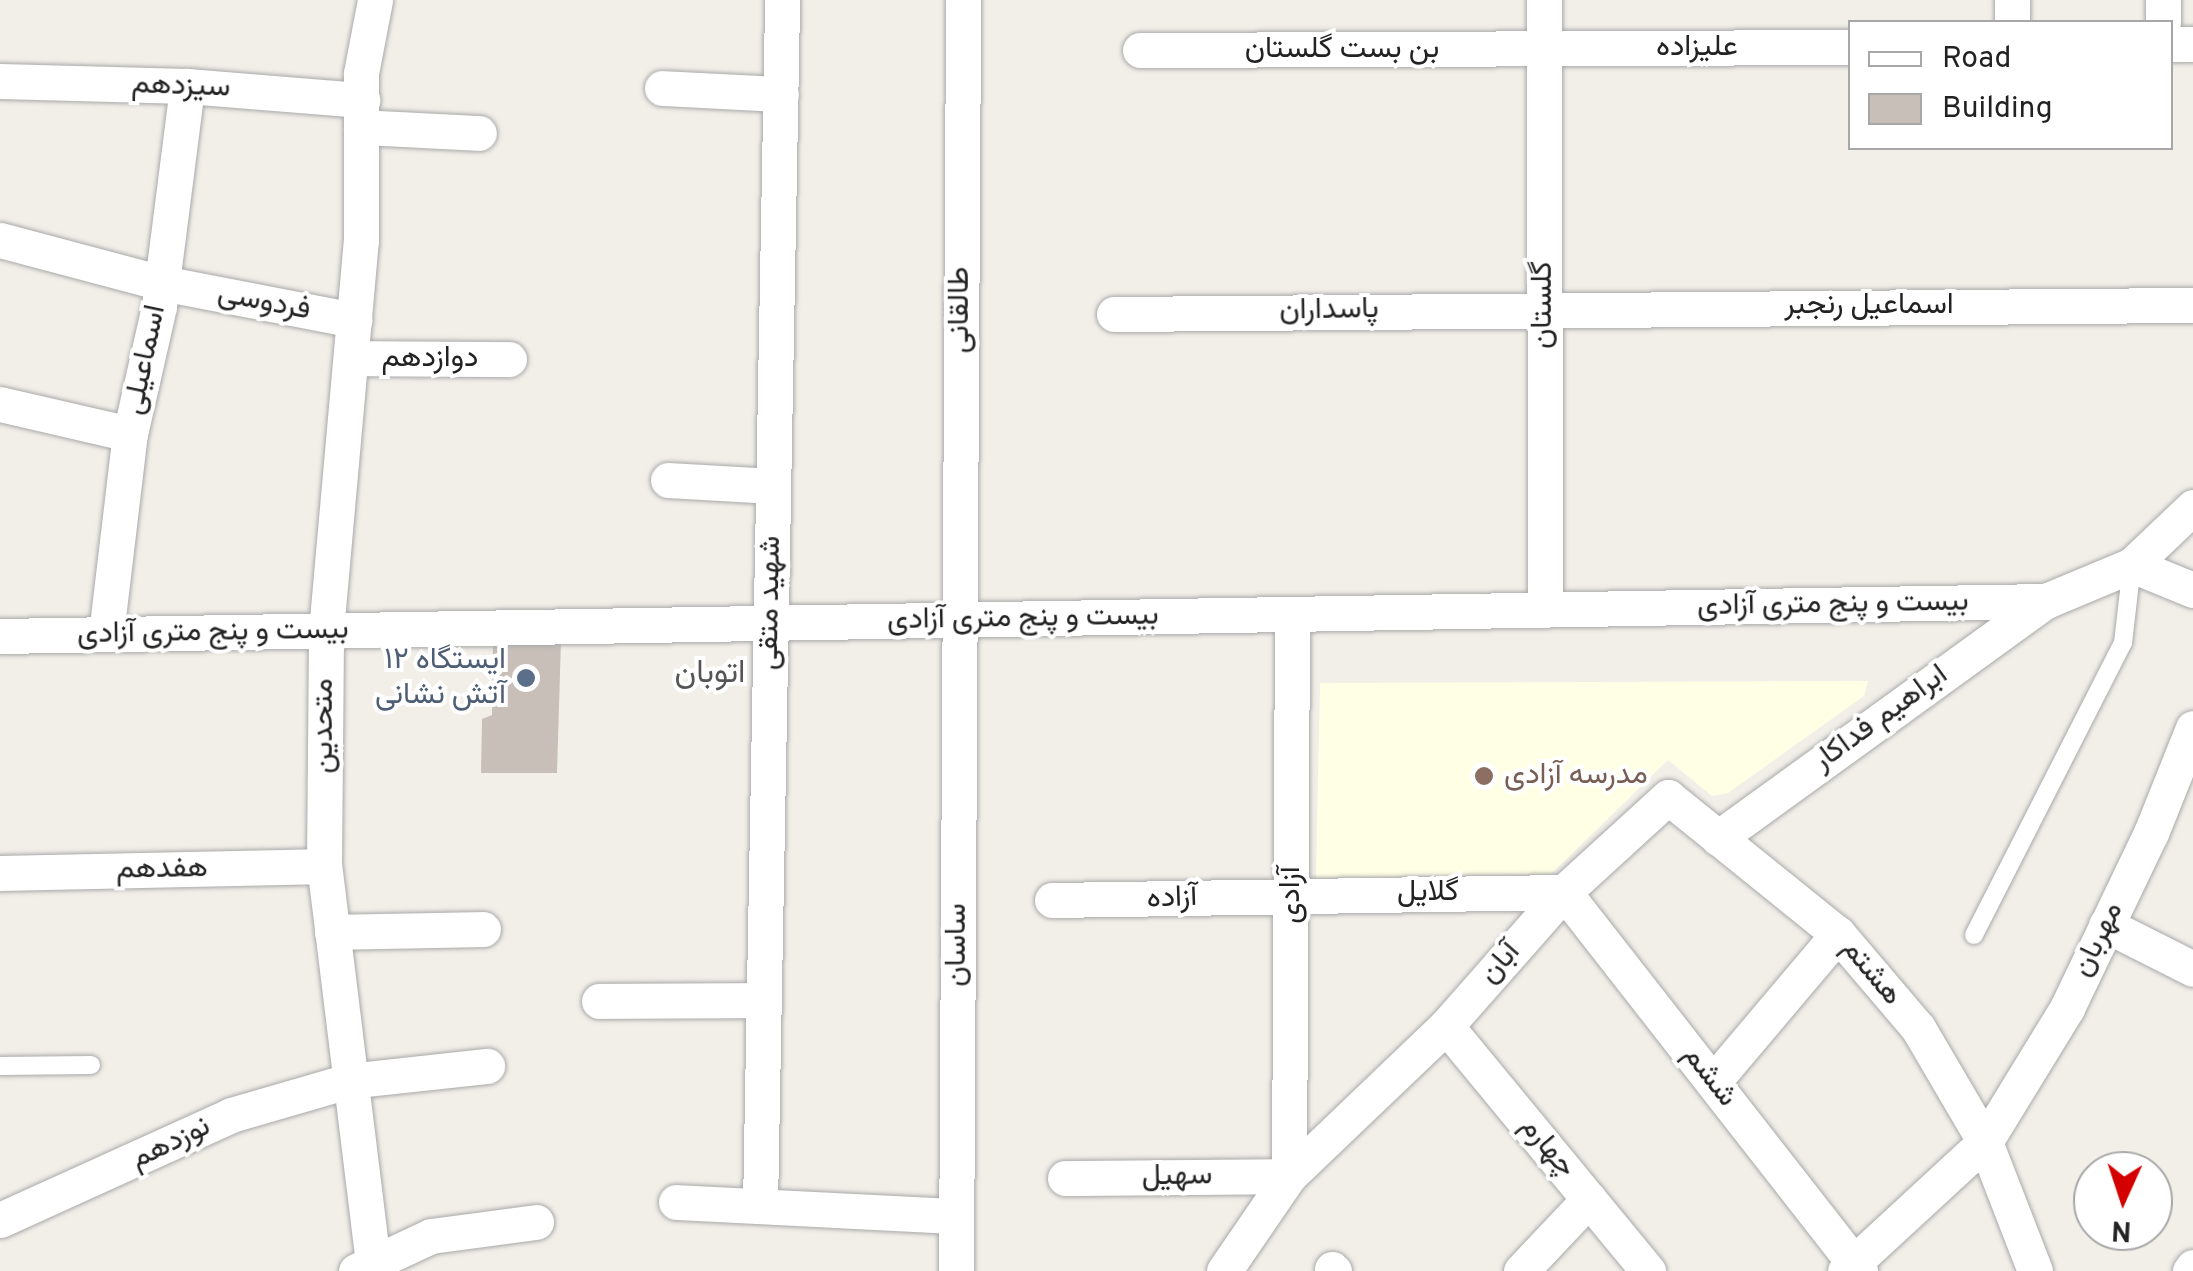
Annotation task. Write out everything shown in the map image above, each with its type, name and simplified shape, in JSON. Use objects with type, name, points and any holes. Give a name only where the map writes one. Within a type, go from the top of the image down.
[{"type":"street","name":"متحدین","points":[[367,1269],[324,866],[326,630],[354,320],[361,114],[374,0]]},
{"type":"street","name":"شهید متقی","points":[[760,1206],[782,0]]},
{"type":"street","name":"طالقانی","points":[[960,620],[963,0]]},
{"type":"street","name":"گلستان","points":[[1544,0],[1545,610]]},
{"type":"street","name":"علیزاده","points":[[1544,49],[1848,47]]},
{"type":"street","name":"بن بست گلستان","points":[[1140,50],[1544,49]]},
{"type":"street","name":"سیزدهم","points":[[0,81],[187,86],[479,133]]},
{"type":"street","name":"اسماعیلی","points":[[106,634],[130,434],[162,283],[187,86]]},
{"type":"street","points":[[662,88],[780,94]]},
{"type":"street","name":"فردوسی","points":[[0,240],[162,283],[354,320]]},
{"type":"street","name":"اسماعیل رنجبر","points":[[1544,307],[2193,305]]},
{"type":"street","name":"پاسداران","points":[[1114,314],[1544,307]]},
{"type":"street","name":"دوازدهم","points":[[351,358],[510,359]]},
{"type":"street","points":[[0,404],[130,434]]},
{"type":"street","points":[[668,480],[773,486]]},
{"type":"street","points":[[2046,601],[2132,565],[2193,507]]},
{"type":"street","points":[[2132,565],[2193,590]]},
{"type":"street","name":"بیست و پنج متری آزادی","points":[[0,636],[2046,601]]},
{"type":"street","name":"ابراهیم فداکار","points":[[1718,838],[2046,601]]},
{"type":"street","name":"آزادی","points":[[1289,1176],[1292,614]]},
{"type":"street","name":"ساسان","points":[[956,1271],[960,620]]},
{"type":"street","name":"مهربان","points":[[1853,1268],[1986,1142],[2067,1008],[2193,728]]},
{"type":"street","name":"آبان","points":[[1224,1271],[1289,1176],[1446,1026],[1564,892],[1668,797],[1718,838]]},
{"type":"street","name":"هشتم","points":[[1718,838],[1838,934],[1918,1028],[1986,1142],[2035,1271]]},
{"type":"street","name":"هفدهم","points":[[0,873],[324,866]]},
{"type":"street","name":"گلایل","points":[[1292,894],[1564,892]]},
{"type":"street","name":"ششم","points":[[1564,892],[1853,1268]]},
{"type":"street","name":"آزاده","points":[[1052,900],[1292,894]]},
{"type":"street","points":[[2106,925],[2193,969]]},
{"type":"street","points":[[332,932],[483,929]]},
{"type":"street","points":[[1713,1082],[1838,934]]},
{"type":"street","points":[[599,1002],[764,1000]]},
{"type":"street","name":"چهارم","points":[[1446,1026],[1648,1271]]},
{"type":"street","name":"نوزدهم","points":[[0,1220],[230,1115],[348,1081],[487,1066]]},
{"type":"street","name":"سهیل","points":[[1066,1178],[1289,1176]]},
{"type":"street","points":[[1521,1271],[1589,1199]]},
{"type":"street","points":[[676,1202],[956,1216]]},
{"type":"street","points":[[367,1269],[431,1236],[536,1222]]},
{"type":"lane","points":[[1974,935],[2123,643],[2132,565]]},
{"type":"lane","points":[[0,1066],[91,1065]]},
{"type":"shaded area","name":"مدرسه آزادی","points":[[1868,681],[1864,696],[1728,793],[1712,796],[1668,760],[1551,874],[1316,878],[1320,683]]},
{"type":"building","name":"ایستگاه ۱۲ آتش نشانی","points":[[561,640],[557,773],[481,773],[482,719],[492,715],[493,641]]},
{"type":"place","name":"ایستگاه ۱۲ آتش نشانی","points":[[526,678]]},
{"type":"place","name":"مدرسه آزادی","points":[[1484,776]]},
{"type":"district","name":"اتوبان","points":[[710,674]]}]
